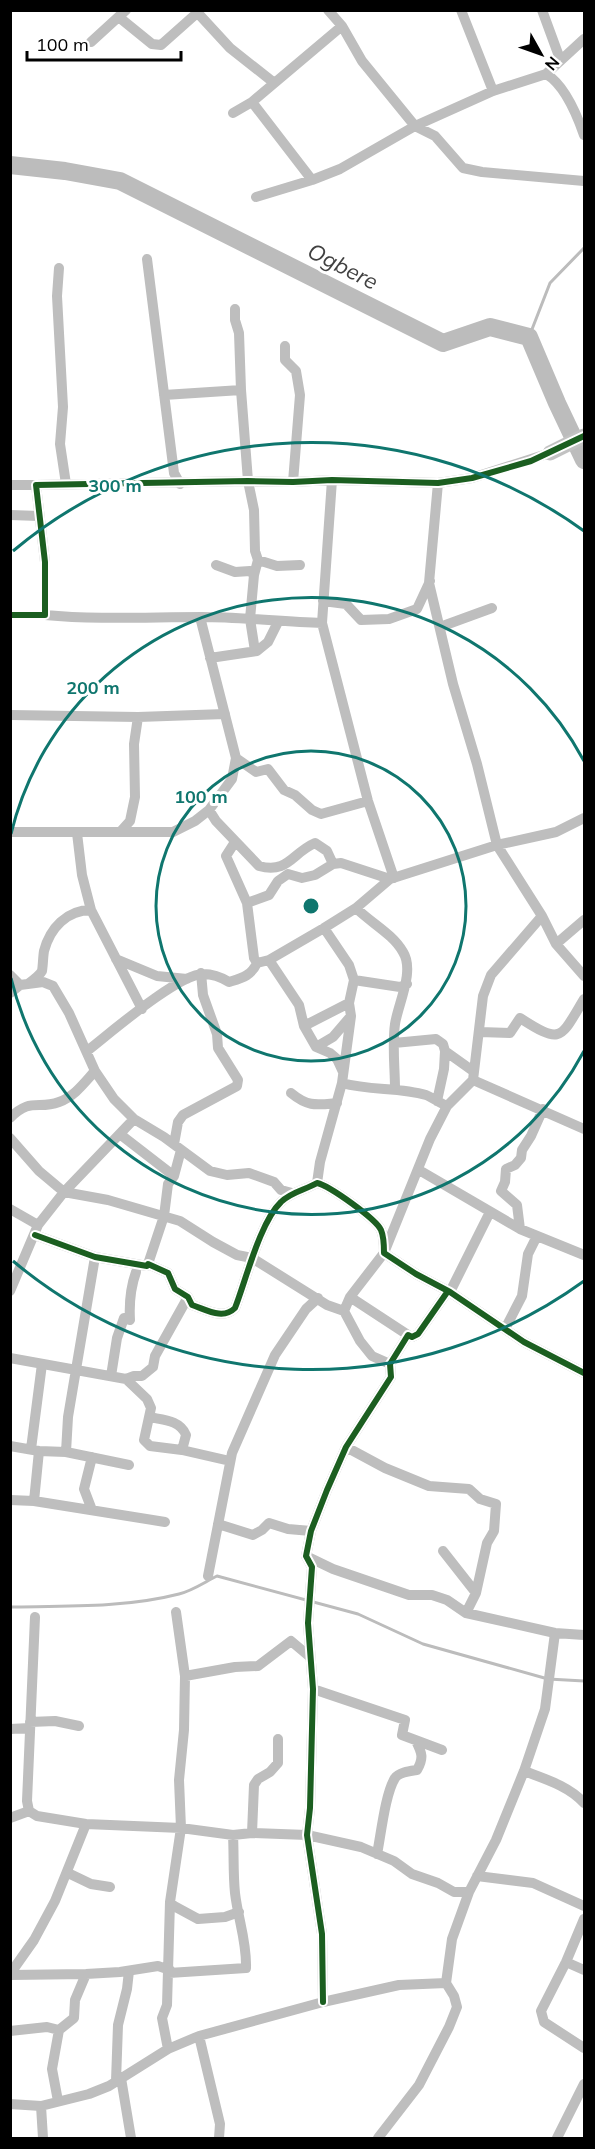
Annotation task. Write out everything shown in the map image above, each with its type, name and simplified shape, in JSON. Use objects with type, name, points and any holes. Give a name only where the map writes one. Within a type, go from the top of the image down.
[{"type":"street","points":[[328,10],[342,26],[362,61],[415,126],[435,136],[463,168],[482,172],[585,181]]},
{"type":"street","points":[[461,10],[493,91]]},
{"type":"street","points":[[542,10],[560,59]]},
{"type":"street","points":[[91,42],[123,14],[152,44],[161,45],[196,12],[230,48],[273,82]]},
{"type":"street","points":[[233,113],[252,102],[342,26]]},
{"type":"street","points":[[256,197],[340,170],[415,126],[493,91],[546,74],[560,59],[585,39]]},
{"type":"street","points":[[546,74],[554,78],[585,135]]},
{"type":"street","points":[[252,102],[312,180]]},
{"type":"street","points":[[147,259],[174,473],[180,484]]},
{"type":"street","points":[[59,268],[57,296],[63,407],[60,444],[66,484]]},
{"type":"street","points":[[234,309],[239,333],[248,481],[254,510],[255,551],[258,560],[254,575],[250,619],[255,651]]},
{"type":"street","points":[[285,346],[285,360],[296,372],[300,395],[293,482]]},
{"type":"street","points":[[164,394],[241,390]]},
{"type":"street","points":[[10,485],[332,480],[438,483],[472,478],[550,453],[585,436]]},
{"type":"street","points":[[332,480],[322,623],[368,801],[392,879]]},
{"type":"street","points":[[438,483],[430,581],[453,684],[477,764],[497,845],[542,916],[556,944],[585,976]]},
{"type":"street","points":[[36,485],[45,562],[45,615]]},
{"type":"street","points":[[10,515],[39,516]]},
{"type":"street","points":[[258,560],[277,566],[300,565]]},
{"type":"street","points":[[216,565],[235,572],[250,571],[254,575]]},
{"type":"street","points":[[323,601],[346,604],[361,620],[389,619],[417,609],[430,581]]},
{"type":"street","points":[[440,627],[492,608]]},
{"type":"street","points":[[10,615],[45,615],[87,619],[200,617],[322,623]]},
{"type":"street","points":[[10,832],[173,832],[195,821],[208,810],[232,779],[236,758],[200,617]]},
{"type":"street","points":[[210,658],[255,651],[268,642],[278,622]]},
{"type":"street","points":[[10,715],[138,717],[225,714]]},
{"type":"street","points":[[121,831],[130,821],[135,797],[134,744],[138,717]]},
{"type":"street","points":[[236,758],[256,772],[268,769],[284,790],[321,814],[368,801]]},
{"type":"street","points":[[208,810],[259,866],[281,868],[315,843],[327,850],[333,864]]},
{"type":"street","points":[[257,963],[268,960],[324,928],[356,908],[392,879],[497,845],[556,832],[585,818]]},
{"type":"street","points":[[77,833],[82,875],[91,910],[142,1009]]},
{"type":"street","points":[[235,842],[226,856],[247,903],[254,958],[257,963]]},
{"type":"street","points":[[247,903],[269,895],[278,881],[288,874],[302,878],[315,875],[333,864],[353,866],[370,874],[392,879]]},
{"type":"street","points":[[356,908],[394,940],[405,954],[407,984],[394,1026],[395,1089]]},
{"type":"street","points":[[10,993],[42,972],[45,948],[53,930],[78,910],[91,910]]},
{"type":"street","points":[[437,1101],[473,1076],[483,996],[491,975],[542,916]]},
{"type":"street","points":[[556,944],[585,920]]},
{"type":"street","points":[[317,1183],[320,1162],[343,1078],[351,1016],[349,1003],[354,980],[349,965],[324,928]]},
{"type":"street","points":[[116,959],[162,978],[187,979]]},
{"type":"street","points":[[268,960],[299,1005],[304,1026],[316,1047],[337,1059],[343,1078],[362,1089],[395,1089],[437,1101]]},
{"type":"street","points":[[87,1051],[173,986],[201,974],[220,976],[229,982],[248,976],[257,963]]},
{"type":"street","points":[[136,1272],[145,1270],[148,1265],[164,1216],[168,1184],[174,1176],[178,1147],[178,1122],[183,1115],[237,1086],[238,1080],[218,1048],[217,1034],[203,994],[201,974]]},
{"type":"street","points":[[10,975],[24,985],[43,982],[53,986],[69,1013],[95,1071],[114,1099],[134,1119],[210,1171],[227,1175],[249,1173],[274,1182],[282,1190],[292,1193],[303,1191],[317,1183],[328,1186],[377,1222],[383,1232],[384,1253]]},
{"type":"street","points":[[354,980],[400,987],[407,984]]},
{"type":"street","points":[[480,1032],[510,1033],[520,1018],[550,1035],[558,1035],[563,1032],[585,999]]},
{"type":"street","points":[[304,1026],[349,1003]]},
{"type":"street","points":[[316,1047],[333,1037],[351,1016]]},
{"type":"street","points":[[394,1043],[436,1040],[473,1076],[585,1129]]},
{"type":"street","points":[[344,1311],[350,1297],[384,1253],[418,1170],[430,1139],[444,1069],[445,1051]]},
{"type":"street","points":[[10,1118],[30,1104],[50,1104],[72,1096],[95,1071]]},
{"type":"street","points":[[291,1093],[305,1103],[314,1105],[337,1103]]},
{"type":"street","points":[[520,1229],[517,1205],[501,1191],[505,1182],[506,1169],[515,1165],[521,1158],[522,1150],[543,1109]]},
{"type":"street","points":[[10,1291],[36,1230],[64,1192],[134,1119]]},
{"type":"street","points":[[121,1135],[174,1176]]},
{"type":"street","points":[[10,1138],[39,1171],[64,1192],[108,1200],[180,1221],[237,1255],[252,1258],[344,1311],[360,1341],[372,1356],[390,1364]]},
{"type":"street","points":[[418,1170],[520,1229],[585,1255]]},
{"type":"street","points":[[10,1209],[36,1230],[95,1257],[148,1265],[168,1273],[175,1289],[188,1297],[192,1305],[223,1315],[235,1308],[252,1258],[270,1217],[279,1203],[292,1193]]},
{"type":"street","points":[[350,1297],[408,1335],[412,1337],[418,1334],[449,1292],[490,1212]]},
{"type":"street","points":[[505,1329],[522,1296],[528,1254],[537,1236]]},
{"type":"street","points":[[384,1253],[449,1292],[524,1342],[585,1373]]},
{"type":"street","points":[[66,1452],[68,1417],[95,1257]]},
{"type":"street","points":[[125,1261],[136,1272]]},
{"type":"street","points":[[111,1376],[119,1330],[124,1318],[130,1320],[131,1317],[130,1289],[136,1272]]},
{"type":"street","points":[[10,1358],[126,1379],[142,1376],[153,1366],[155,1356],[188,1297]]},
{"type":"street","points":[[208,1576],[232,1453],[275,1355],[306,1309],[318,1298]]},
{"type":"street","points":[[323,2002],[322,1934],[307,1835],[310,1808],[313,1689],[308,1623],[312,1568],[306,1556],[311,1531],[346,1447],[391,1377],[390,1364],[408,1335]]},
{"type":"street","points":[[78,1354],[85,1366],[96,1373]]},
{"type":"street","points":[[34,1501],[35,1450],[42,1364]]},
{"type":"street","points":[[126,1379],[147,1399],[151,1408],[144,1440],[150,1446],[182,1450],[230,1461]]},
{"type":"street","points":[[149,1417],[176,1423],[183,1427],[186,1435],[182,1450]]},
{"type":"street","points":[[10,1446],[66,1452],[129,1465]]},
{"type":"street","points":[[346,1447],[385,1468],[429,1486],[469,1489],[480,1499],[496,1504],[494,1531],[487,1544],[476,1593],[466,1613]]},
{"type":"street","points":[[92,1457],[84,1489],[93,1510]]},
{"type":"street","points":[[10,1500],[34,1501],[165,1522]]},
{"type":"street","points":[[218,1524],[253,1535],[268,1523],[288,1529],[311,1531]]},
{"type":"street","points":[[443,1551],[476,1593]]},
{"type":"street","points":[[306,1556],[333,1569],[409,1595],[432,1595],[447,1600],[466,1613],[555,1633],[585,1635]]},
{"type":"street","points":[[168,2049],[162,2018],[167,2005],[170,1972],[170,1902],[180,1828],[179,1780],[184,1730],[185,1676],[176,1612]]},
{"type":"street","points":[[35,1617],[27,1801],[29,1811],[37,1816],[86,1824],[180,1828],[233,1835],[252,1833],[307,1835],[361,1847],[394,1861],[412,1874],[438,1883],[454,1892],[469,1892]]},
{"type":"street","points":[[378,2139],[418,2085],[457,2007],[454,1996],[446,1983],[452,1939],[469,1892],[496,1840],[524,1771],[545,1709],[555,1633]]},
{"type":"street","points":[[185,1676],[235,1667],[258,1666],[291,1641],[310,1657]]},
{"type":"street","points":[[313,1689],[405,1720],[402,1735],[442,1750]]},
{"type":"street","points":[[10,1729],[55,1721],[79,1726]]},
{"type":"street","points":[[252,1833],[254,1785],[278,1763],[278,1739]]},
{"type":"street","points":[[378,1854],[388,1800],[395,1778],[400,1774],[417,1770],[421,1763],[422,1752],[416,1742]]},
{"type":"street","points":[[524,1771],[558,1784],[579,1796],[585,1803]]},
{"type":"street","points":[[10,1818],[29,1811]]},
{"type":"street","points":[[10,1975],[55,1901],[86,1824]]},
{"type":"street","points":[[10,1975],[86,1974],[158,1966],[170,1972],[246,1968],[247,1954],[235,1894],[233,1835]]},
{"type":"street","points":[[68,1873],[91,1884],[110,1887]]},
{"type":"street","points":[[477,1876],[533,1883],[585,1906]]},
{"type":"street","points":[[170,1902],[198,1919],[225,1917],[239,1912]]},
{"type":"street","points":[[585,1918],[541,2011],[544,2022],[585,2048]]},
{"type":"street","points":[[566,1962],[585,1970]]},
{"type":"street","points":[[129,1971],[118,2025],[118,2079],[132,2139]]},
{"type":"street","points":[[58,2101],[52,2069],[59,2030],[74,2018],[75,2000],[86,1974]]},
{"type":"street","points":[[10,2104],[41,2106],[89,2094],[168,2049],[199,2036],[399,1984],[446,1983]]},
{"type":"street","points":[[10,2031],[47,2027],[59,2030]]},
{"type":"street","points":[[199,2036],[220,2124],[219,2139]]},
{"type":"street","points":[[557,2139],[583,2091]]},
{"type":"street","points":[[41,2106],[43,2139]]},
{"type":"waterway","name":"Ogbere","points":[[10,165],[65,171],[120,181],[443,343],[490,327],[529,337],[584,460]]},
{"type":"waterway","points":[[529,337],[550,283],[584,248]]},
{"type":"waterway","points":[[10,1607],[95,1605],[159,1599],[184,1593],[217,1576],[358,1614],[423,1644],[548,1679],[584,1681]]},
{"type":"cycle path","points":[[10,615],[45,615],[45,562],[36,485],[332,480],[438,483],[472,478],[531,461],[584,436]]},
{"type":"cycle path","points":[[35,1235],[95,1257],[147,1266],[148,1264],[168,1273],[175,1289],[188,1297],[192,1305],[220,1314],[230,1312],[235,1308],[254,1252],[273,1211],[289,1196],[317,1183],[342,1196],[377,1225],[383,1235],[384,1253],[416,1274],[450,1292],[524,1342],[584,1373]]},
{"type":"cycle path","points":[[323,2002],[322,1934],[307,1835],[310,1808],[313,1689],[308,1623],[312,1567],[306,1556],[311,1531],[327,1490],[346,1447],[391,1377],[390,1364],[408,1335],[412,1337],[418,1334],[448,1291]]}]
